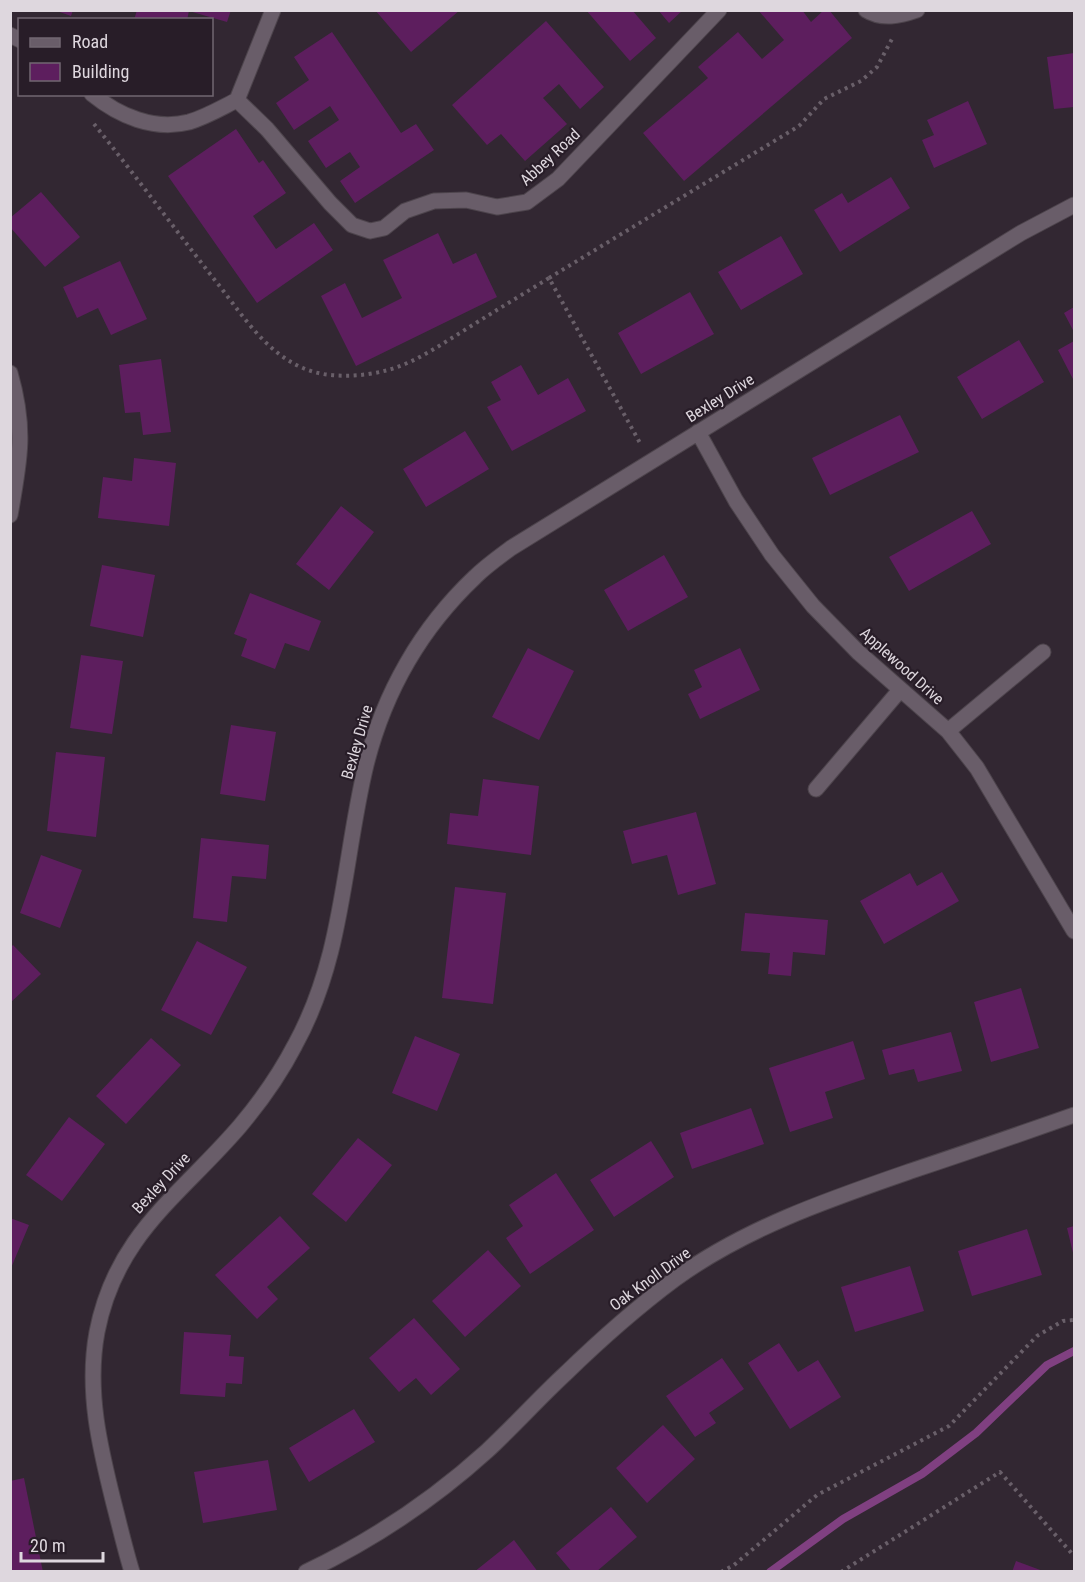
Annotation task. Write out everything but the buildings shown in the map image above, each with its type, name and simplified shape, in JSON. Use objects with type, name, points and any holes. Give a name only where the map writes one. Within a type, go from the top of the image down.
[{"type":"street","points":[[94,96],[109,108],[133,118],[161,125],[189,122],[237,100],[273,10]]},
{"type":"street","name":"Abbey Road","points":[[237,100],[267,129],[337,211],[352,225],[370,231],[384,228],[405,211],[434,201],[466,200],[497,207],[528,202],[558,179],[719,10]]},
{"type":"street","points":[[867,10],[874,15],[892,17],[917,10]]},
{"type":"street","name":"Bexley Drive","points":[[132,1572],[102,1458],[93,1399],[92,1377],[97,1332],[109,1290],[118,1269],[141,1231],[238,1128],[264,1096],[296,1044],[321,988],[338,928],[366,765],[379,723],[396,682],[418,643],[445,608],[476,576],[511,548],[1011,239],[1074,205]]},
{"type":"street","points":[[10,373],[18,404],[21,438],[19,465],[10,515]]},
{"type":"street","name":"Applewood Drive","points":[[698,432],[736,501],[772,555],[813,606],[858,652],[948,731],[977,768],[1074,931]]},
{"type":"street","points":[[948,731],[1043,652]]},
{"type":"street","points":[[816,789],[900,690]]},
{"type":"street","name":"Oak Knoll Drive","points":[[306,1572],[374,1535],[438,1492],[488,1450],[564,1374],[627,1316],[678,1277],[723,1250],[761,1230],[840,1196],[1074,1115]]},
{"type":"path","points":[[92,121],[257,334],[288,361],[305,369],[325,374],[351,376],[388,370],[419,358],[799,126],[824,99],[861,81],[877,68],[897,31]]},
{"type":"path","points":[[549,278],[645,452]]},
{"type":"path","points":[[721,1572],[734,1564],[817,1495],[949,1426],[1037,1336],[1063,1321],[1074,1320]]},
{"type":"path","points":[[841,1572],[1000,1472],[1074,1556]]},
{"type":"waterway","points":[[770,1572],[843,1519],[922,1474],[976,1433],[1047,1365],[1074,1351]]}]
